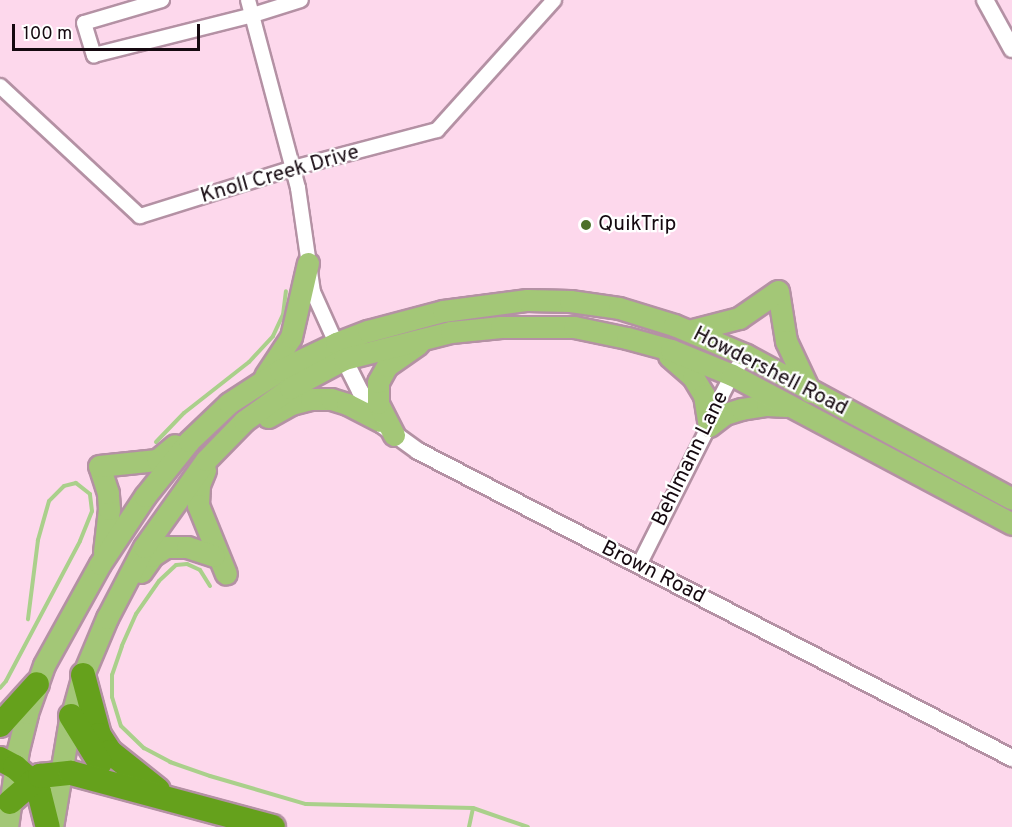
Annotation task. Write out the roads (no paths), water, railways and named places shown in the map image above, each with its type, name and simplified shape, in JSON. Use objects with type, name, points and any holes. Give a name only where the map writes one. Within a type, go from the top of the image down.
[{"type":"highway","points":[[83,675],[99,735],[110,752],[170,799]]},
{"type":"highway","points":[[0,724],[36,684]]},
{"type":"highway","points":[[71,716],[95,758],[129,788]]},
{"type":"highway","points":[[16,769],[40,776],[60,772],[80,774],[273,827]]},
{"type":"highway","points":[[10,802],[16,769]]},
{"type":"highway","points":[[16,769],[39,792],[50,827]]},
{"type":"main road","points":[[255,386],[273,366],[291,337],[308,263]]},
{"type":"main road","points":[[688,331],[739,318],[778,291],[786,341],[810,392]]},
{"type":"main road","name":"Howdershell Road","points":[[340,351],[443,311],[527,300],[570,301],[619,308],[688,331],[746,355],[810,392],[1012,499]]},
{"type":"main road","name":"Howdershell Road","points":[[340,351],[501,327],[574,327],[645,343],[671,350],[732,375],[1012,524]]},
{"type":"main road","points":[[387,428],[378,403],[379,378],[397,358],[430,337]]},
{"type":"main road","points":[[645,343],[676,360],[693,377],[704,395],[710,426],[725,414],[742,409],[766,405],[792,407]]},
{"type":"main road","points":[[16,769],[36,684],[56,641],[100,564],[146,496],[195,435],[229,403],[280,370],[340,351]]},
{"type":"main road","points":[[50,827],[71,716],[83,675],[101,632],[144,547],[213,452],[244,421],[340,351]]},
{"type":"main road","points":[[244,421],[266,418],[291,404],[311,399],[331,399],[347,404],[387,428]]},
{"type":"main road","points":[[100,564],[105,548],[109,508],[108,493],[99,466],[157,460],[179,442],[195,435]]},
{"type":"main road","points":[[213,452],[199,485],[198,505],[226,574]]},
{"type":"main road","points":[[101,632],[118,612],[152,556],[166,547],[187,546],[214,556]]},
{"type":"main road","points":[[7,827],[10,802]]},
{"type":"street","points":[[162,0],[84,23],[94,55],[254,15],[301,0]]},
{"type":"street","points":[[248,0],[254,15],[293,168],[314,292],[340,351]]},
{"type":"street","name":"Knoll Creek Drive","points":[[0,86],[140,216],[293,168],[436,130],[554,0]]},
{"type":"street","points":[[985,0],[1012,49]]},
{"type":"street","name":"Brown Road","points":[[340,351],[360,391],[387,428],[448,468],[1012,758]]},
{"type":"street","name":"Behlmann Lane","points":[[639,565],[710,426],[713,412],[732,375],[746,355]]},
{"type":"waterway","points":[[156,442],[184,413],[249,362],[273,336],[283,315],[286,291]]},
{"type":"waterway","points":[[0,688],[6,681],[80,541],[92,511],[90,494],[76,483],[64,486],[49,501],[38,540],[28,619]]},
{"type":"waterway","points":[[210,586],[200,570],[187,564],[176,565],[159,581],[136,614],[122,646],[112,675],[112,697],[121,726],[144,748],[170,762],[210,776],[306,804],[473,808],[528,827]]},
{"type":"waterway","points":[[469,827],[473,808]]},
{"type":"place","name":"QuikTrip","points":[[586,225]]}]
